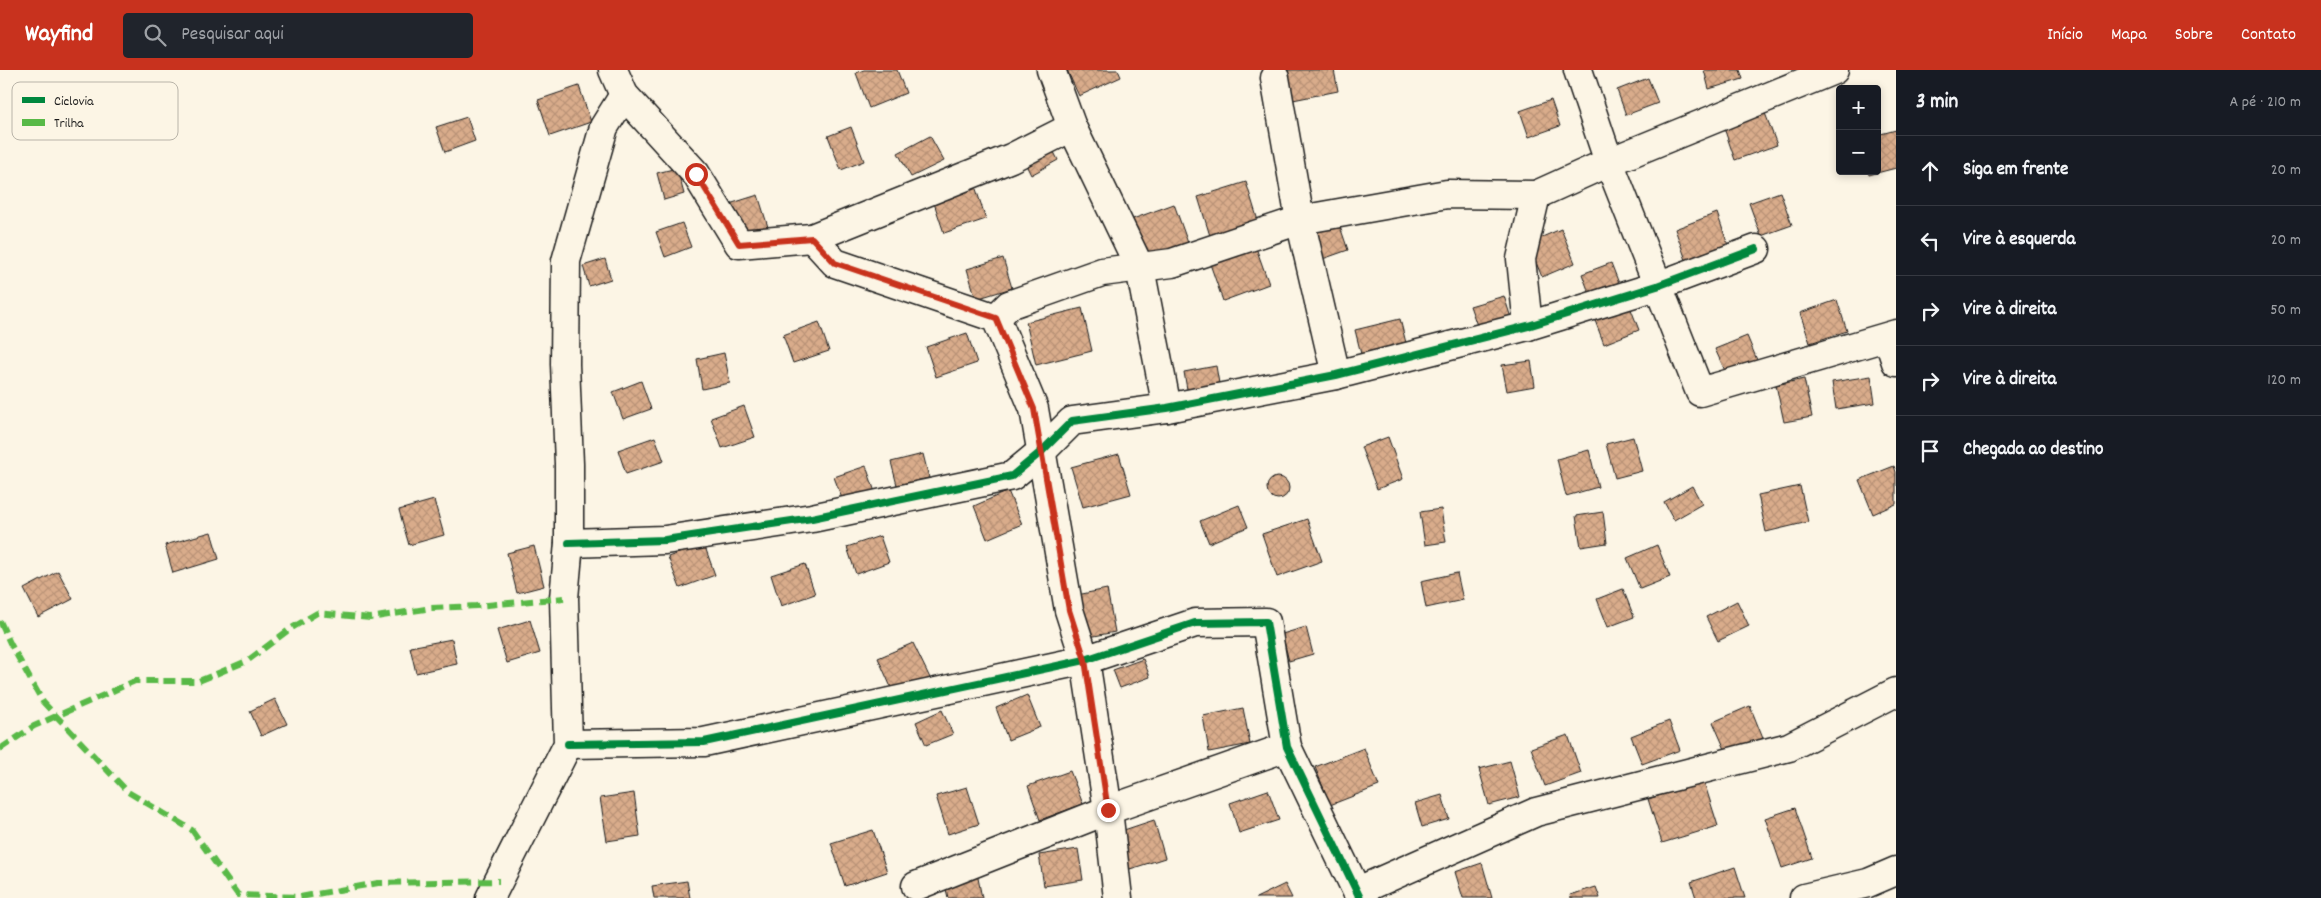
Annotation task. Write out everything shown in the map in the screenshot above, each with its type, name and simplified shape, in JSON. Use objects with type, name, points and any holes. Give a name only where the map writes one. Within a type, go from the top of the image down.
[{"type":"street","points":[[613,70],[624,95],[696,174],[739,244],[812,238],[1011,158],[1072,127]]},
{"type":"street","points":[[1051,70],[1072,127],[1140,268],[1167,408]]},
{"type":"street","points":[[1578,70],[1610,162],[1700,392],[1893,345]]},
{"type":"street","points":[[996,318],[1009,305],[1102,272],[1172,263],[1300,220],[1447,194],[1536,195],[1610,162],[1834,70]]},
{"type":"street","points":[[1275,78],[1300,220],[1336,375]]},
{"type":"street","points":[[490,898],[568,744],[564,598],[569,543],[569,464],[565,364],[566,261],[604,127],[624,95]]},
{"type":"street","points":[[1528,326],[1521,259],[1536,195]]},
{"type":"street","points":[[812,238],[835,263],[996,318],[1034,409],[1069,610],[1085,660],[1108,810],[1118,898]]},
{"type":"street","points":[[569,543],[665,540],[812,518],[1012,476],[1042,451],[1072,421],[1167,408],[1336,375],[1528,326],[1657,286],[1756,249]]},
{"type":"street","points":[[568,744],[704,742],[1085,660],[1195,623],[1266,622],[1286,747],[1359,894],[1536,812],[1789,747],[1896,692]]},
{"type":"street","points":[[916,886],[1108,810],[1286,747]]},
{"type":"street","points":[[1804,898],[1868,883],[1896,871]]},
{"type":"building","points":[[864,70],[897,70],[906,93],[869,108],[856,73]]},
{"type":"building","points":[[1067,70],[1118,70],[1121,77],[1079,96]]},
{"type":"building","points":[[1276,70],[1334,70],[1338,91],[1283,102]]},
{"type":"building","points":[[1704,70],[1740,70],[1743,79],[1709,89]]},
{"type":"building","points":[[1648,78],[1658,103],[1626,115],[1617,90]]},
{"type":"building","points":[[579,86],[591,122],[550,136],[538,100]]},
{"type":"building","points":[[1551,100],[1560,126],[1529,137],[1520,111]]},
{"type":"building","points":[[1765,113],[1777,145],[1735,160],[1724,128]]},
{"type":"building","points":[[467,117],[475,141],[445,152],[436,127]]},
{"type":"building","points":[[851,127],[864,161],[841,170],[828,136]]},
{"type":"building","points":[[1896,130],[1896,168],[1881,172],[1881,134]]},
{"type":"building","points":[[930,136],[944,161],[911,177],[898,153]]},
{"type":"building","points":[[1049,142],[1058,160],[1031,175],[1022,157]]},
{"type":"building","points":[[677,168],[684,194],[664,200],[657,173]]},
{"type":"building","points":[[1246,182],[1259,224],[1211,239],[1198,197]]},
{"type":"building","points":[[975,186],[986,219],[944,233],[933,200]]},
{"type":"building","points":[[1780,192],[1792,225],[1761,236],[1749,203]]},
{"type":"building","points":[[758,195],[768,227],[737,237],[726,205]]},
{"type":"building","points":[[1174,204],[1188,243],[1143,259],[1130,220]]},
{"type":"building","points":[[1717,213],[1728,245],[1686,260],[1675,229]]},
{"type":"building","points":[[1337,218],[1348,250],[1317,261],[1306,229]]},
{"type":"building","points":[[682,223],[691,247],[665,257],[656,232]]},
{"type":"building","points":[[1561,229],[1575,263],[1542,277],[1528,243]]},
{"type":"building","points":[[1255,245],[1269,284],[1223,301],[1209,261]]},
{"type":"building","points":[[1003,258],[1012,288],[976,299],[967,269]]},
{"type":"building","points":[[605,259],[611,279],[589,286],[583,266]]},
{"type":"building","points":[[1611,263],[1620,286],[1591,298],[1582,274]]},
{"type":"building","points":[[1504,296],[1512,321],[1479,331],[1470,306]]},
{"type":"building","points":[[1837,300],[1847,331],[1810,343],[1800,313]]},
{"type":"building","points":[[1629,304],[1639,330],[1604,344],[1594,318]]},
{"type":"building","points":[[1082,308],[1092,351],[1036,365],[1026,322]]},
{"type":"building","points":[[1400,319],[1408,351],[1363,362],[1355,330]]},
{"type":"building","points":[[819,322],[829,351],[793,363],[783,335]]},
{"type":"building","points":[[967,333],[977,363],[936,377],[926,347]]},
{"type":"building","points":[[1747,336],[1757,360],[1726,373],[1715,349]]},
{"type":"building","points":[[724,353],[730,383],[702,389],[697,359]]},
{"type":"building","points":[[1531,361],[1535,386],[1507,391],[1502,365]]},
{"type":"building","points":[[1216,366],[1220,389],[1188,395],[1184,372]]},
{"type":"building","points":[[1871,376],[1875,403],[1836,409],[1832,382]]},
{"type":"building","points":[[1804,379],[1812,417],[1784,422],[1776,385]]},
{"type":"building","points":[[641,381],[651,409],[623,419],[613,392]]},
{"type":"building","points":[[744,406],[755,437],[722,448],[711,418]]},
{"type":"building","points":[[655,437],[664,461],[626,474],[618,450]]},
{"type":"building","points":[[1388,437],[1403,479],[1377,489],[1361,447]]},
{"type":"building","points":[[1633,437],[1642,471],[1615,478],[1606,444]]},
{"type":"building","points":[[1589,450],[1598,487],[1566,496],[1557,459]]},
{"type":"building","points":[[923,454],[929,478],[897,485],[891,462]]},
{"type":"building","points":[[1119,454],[1131,494],[1083,507],[1071,467]]},
{"type":"building","points":[[866,466],[875,492],[844,504],[834,477]]},
{"type":"building","points":[[1894,466],[1896,472],[1896,504],[1873,514],[1859,480]]},
{"type":"building","points":[[1278,477],[1286,480],[1289,488],[1286,496],[1278,499],[1270,496],[1267,488],[1270,480]]},
{"type":"building","points":[[1692,486],[1702,504],[1674,520],[1664,502]]},
{"type":"building","points":[[1800,486],[1808,522],[1766,532],[1758,495]]},
{"type":"building","points":[[1008,491],[1022,524],[987,539],[974,506]]},
{"type":"building","points":[[434,500],[444,535],[409,545],[399,510]]},
{"type":"building","points":[[1239,505],[1248,527],[1209,543],[1200,521]]},
{"type":"building","points":[[1441,509],[1446,542],[1425,545],[1420,512]]},
{"type":"building","points":[[1603,512],[1607,543],[1581,547],[1576,516]]},
{"type":"building","points":[[1307,519],[1322,561],[1277,577],[1262,534]]},
{"type":"building","points":[[211,532],[219,559],[173,573],[165,545]]},
{"type":"building","points":[[880,536],[889,562],[856,574],[847,547]]},
{"type":"building","points":[[704,544],[715,575],[680,588],[668,557]]},
{"type":"building","points":[[1657,545],[1670,577],[1640,589],[1627,558]]},
{"type":"building","points":[[534,546],[544,586],[517,593],[507,553]]},
{"type":"building","points":[[805,564],[815,594],[781,606],[771,575]]},
{"type":"building","points":[[58,571],[73,599],[38,617],[24,589]]},
{"type":"building","points":[[1457,573],[1463,600],[1426,608],[1421,581]]},
{"type":"building","points":[[1107,589],[1115,632],[1084,638],[1077,595]]},
{"type":"building","points":[[1623,589],[1634,617],[1608,627],[1597,599]]},
{"type":"building","points":[[1737,601],[1749,626],[1718,641],[1706,617]]},
{"type":"building","points":[[530,620],[540,653],[507,663],[497,630]]},
{"type":"building","points":[[1306,627],[1313,654],[1289,661],[1282,634]]},
{"type":"building","points":[[452,639],[457,664],[416,673],[410,647]]},
{"type":"building","points":[[913,643],[930,678],[894,694],[878,658]]},
{"type":"building","points":[[1143,659],[1150,677],[1120,688],[1113,670]]},
{"type":"building","points":[[1027,695],[1040,727],[1008,740],[996,708]]},
{"type":"building","points":[[275,699],[287,724],[261,736],[250,711]]},
{"type":"building","points":[[1750,706],[1764,741],[1728,756],[1713,722]]},
{"type":"building","points":[[1243,708],[1250,744],[1209,752],[1203,716]]},
{"type":"building","points":[[942,710],[953,734],[926,745],[916,722]]},
{"type":"building","points":[[1669,721],[1680,750],[1642,764],[1631,736]]},
{"type":"building","points":[[1568,735],[1581,773],[1545,786],[1531,748]]},
{"type":"building","points":[[1364,748],[1379,786],[1330,805],[1315,767]]},
{"type":"building","points":[[1510,761],[1520,797],[1489,805],[1479,769]]},
{"type":"building","points":[[1070,771],[1083,804],[1040,820],[1028,786]]},
{"type":"building","points":[[1704,782],[1718,826],[1662,843],[1648,799]]},
{"type":"building","points":[[967,787],[979,824],[948,834],[936,796]]},
{"type":"building","points":[[1268,790],[1279,820],[1239,833],[1230,803]]},
{"type":"building","points":[[634,793],[640,836],[607,841],[600,798]]},
{"type":"building","points":[[1442,795],[1449,819],[1422,827],[1415,803]]},
{"type":"building","points":[[1795,808],[1812,858],[1782,868],[1765,818]]},
{"type":"building","points":[[1154,820],[1165,858],[1130,869],[1118,832]]},
{"type":"building","points":[[873,830],[887,872],[845,886],[831,843]]},
{"type":"building","points":[[1078,849],[1083,880],[1044,886],[1039,855]]},
{"type":"building","points":[[1482,863],[1492,898],[1463,898],[1455,872]]},
{"type":"building","points":[[1735,867],[1745,898],[1696,898],[1691,882]]},
{"type":"building","points":[[977,873],[982,898],[948,898],[944,880]]},
{"type":"building","points":[[687,881],[690,898],[654,898],[652,886]]},
{"type":"building","points":[[1285,884],[1292,898],[1256,898]]},
{"type":"building","points":[[1596,887],[1600,898],[1571,898],[1570,895]]},
{"type":"marked path","points":[[0,749],[34,726],[135,681],[199,681],[247,661],[290,629],[317,613],[370,618],[431,608],[564,598]]},
{"type":"marked path","points":[[0,621],[43,702],[128,792],[192,830],[238,895],[300,897],[378,883],[499,881]]},
{"type":"cycle path","points":[[569,543],[665,540],[812,518],[1012,476],[1042,451],[1072,421],[1167,408],[1336,375],[1528,326],[1657,286],[1756,249]]},
{"type":"cycle path","points":[[568,744],[704,742],[1085,660],[1195,623],[1266,622],[1287,747],[1360,898]]},
{"type":"route","points":[[696,174],[739,244],[812,238],[835,263],[996,318],[1034,409],[1069,610],[1085,660],[1108,810]]}]
